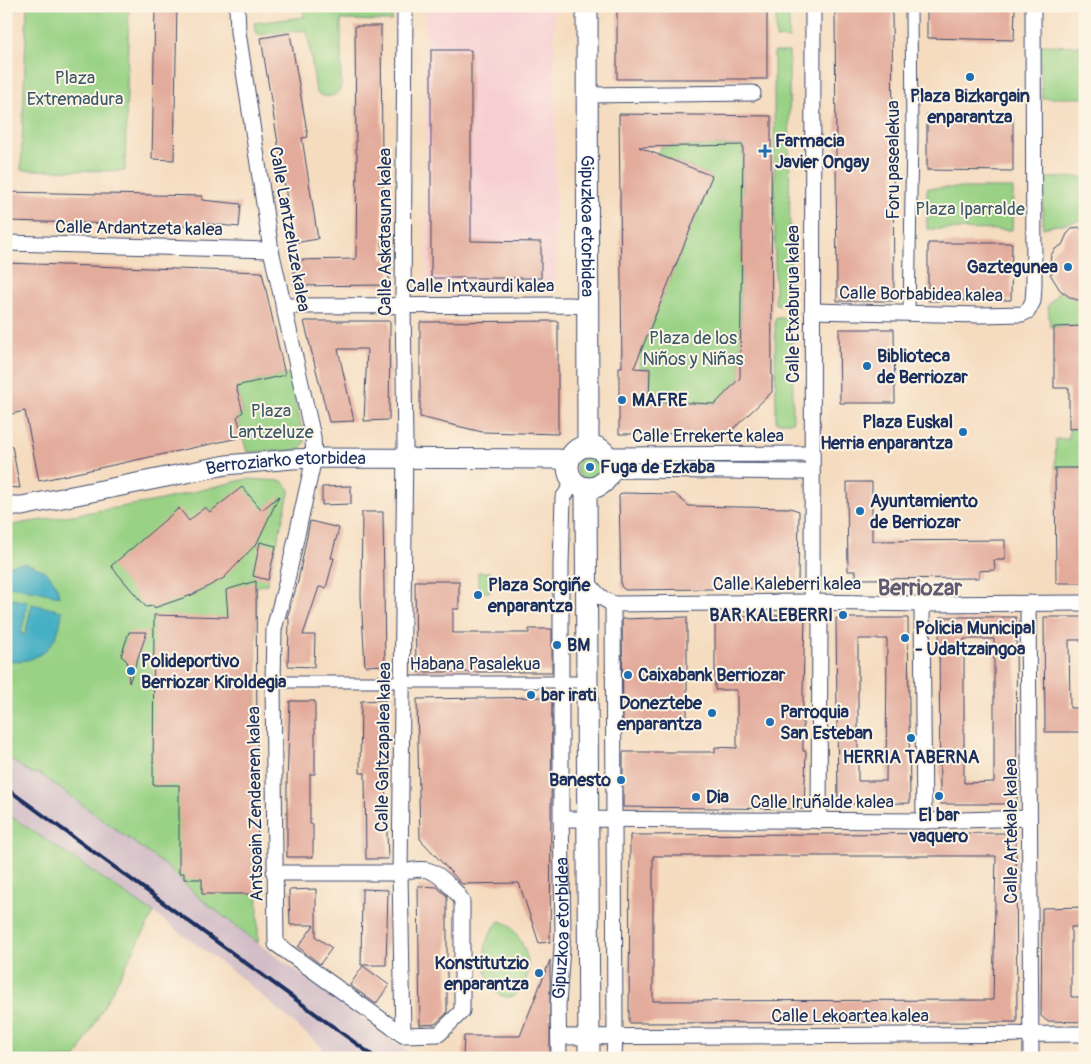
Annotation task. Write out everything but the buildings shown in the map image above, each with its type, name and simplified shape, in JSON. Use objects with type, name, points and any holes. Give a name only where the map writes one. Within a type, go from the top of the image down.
[{"type":"main road","name":"Gipuzkoa etorbidea","points":[[587,6],[588,306],[601,458],[576,451],[576,477],[588,582],[589,1058]]},
{"type":"main road","points":[[576,477],[600,485],[601,458]]},
{"type":"street","name":"Calle Lantzeluze kalea","points":[[237,6],[238,32],[272,250],[313,437],[314,458]]},
{"type":"street","name":"Calle Askatasuna kalea","points":[[405,6],[403,305],[405,458]]},
{"type":"street","name":"Calle Etxaburua kalea","points":[[812,6],[812,602],[820,623],[819,821]]},
{"type":"street","name":"Foru pasealekua","points":[[909,313],[912,138],[911,6]]},
{"type":"street","name":"Calle Borbabidea kalea","points":[[812,311],[990,314],[1022,314],[1028,311],[1033,301],[1034,286],[1033,6]]},
{"type":"street","points":[[587,95],[754,93]]},
{"type":"street","name":"Calle Ardantzeta kalea","points":[[6,243],[272,250]]},
{"type":"street","name":"Calle Intxaurdi kalea","points":[[283,306],[588,306]]},
{"type":"street","name":"Calle Errekerte kalea","points":[[601,458],[811,454]]},
{"type":"street","name":"Berroziarko etorbidea","points":[[6,506],[22,506],[226,465],[314,458],[559,459],[576,477]]},
{"type":"street","name":"Antsoain Zendearen kalea","points":[[314,458],[274,629],[272,682],[276,944],[403,1035]]},
{"type":"street","name":"Calle Galtzapalea kalea","points":[[403,1035],[400,872],[405,458]]},
{"type":"street","name":"Calle Errekerte kalea","points":[[601,458],[618,470],[812,472]]},
{"type":"street","name":"Gipuzkoa etorbidea","points":[[559,1058],[558,1005],[563,933],[561,564],[563,498],[576,477]]},
{"type":"street","points":[[588,582],[597,594],[613,604],[615,820],[614,1058]]},
{"type":"street","name":"Calle Kaleberri kalea","points":[[613,604],[812,602],[922,604],[1085,603]]},
{"type":"street","name":"Calle Artekale kalea","points":[[1028,603],[1031,1058]]},
{"type":"street","points":[[922,604],[924,821]]},
{"type":"street","points":[[562,640],[588,640]]},
{"type":"street","name":"Habana Pasalekua","points":[[272,682],[588,682]]},
{"type":"street","name":"Calle Iruñalde kalea","points":[[615,820],[924,821],[1029,818]]},
{"type":"street","points":[[561,819],[615,820]]},
{"type":"street","points":[[274,873],[431,870],[439,874],[456,892],[462,902],[462,1011],[439,1034],[403,1035]]},
{"type":"street","name":"Calle Lekoartea kalea","points":[[615,1036],[1085,1034]]},
{"type":"street","points":[[559,1037],[615,1036]]},
{"type":"shaded area","points":[[425,6],[554,6],[556,285],[427,285]]},
{"type":"shaded area","points":[[6,756],[30,773],[40,774],[166,866],[201,899],[258,943],[417,1058],[316,1058],[323,1048],[240,977],[154,913],[6,813]]},
{"type":"green space","name":"Plaza Extremadura","points":[[27,6],[129,6],[125,171],[21,170]]},
{"type":"green space","points":[[304,6],[392,8],[392,21],[341,20],[341,86],[337,93],[331,96],[323,96],[316,92],[307,30],[256,35],[254,23],[304,17]]},
{"type":"green space","points":[[776,6],[789,6],[789,39],[776,38]]},
{"type":"green space","points":[[1040,45],[1085,46],[1085,98],[1042,98]]},
{"type":"green space","points":[[774,52],[789,52],[790,305],[775,304]]},
{"type":"green space","name":"Plaza de los Niños y Niñas","points":[[743,145],[740,378],[715,404],[649,401],[650,369],[639,368],[640,352],[712,176],[657,154],[661,147]]},
{"type":"green space","points":[[1085,177],[1085,221],[1081,220],[1043,228],[1043,178]]},
{"type":"green space","name":"Plaza Iparralde","points":[[927,188],[1013,188],[1012,230],[927,229]]},
{"type":"green space","points":[[1060,290],[1071,298],[1085,301],[1085,326],[1050,327],[1048,306]]},
{"type":"green space","points":[[775,318],[792,318],[793,422],[776,422]]},
{"type":"green space","name":"Plaza Lantzeluze","points":[[233,373],[253,382],[289,374],[305,442],[299,450],[247,452],[237,417],[243,412]]},
{"type":"green space","points":[[1085,428],[1085,468],[1055,468],[1056,439],[1069,439],[1069,429]]},
{"type":"green space","points":[[590,453],[600,457],[604,467],[600,477],[590,481],[580,477],[576,467],[580,457]]},
{"type":"green space","name":"Polideportivo Berriozar Kiroldegia","points":[[246,479],[282,481],[290,489],[267,584],[256,587],[258,943],[201,899],[166,866],[40,774],[30,773],[6,756],[6,526],[157,501]]},
{"type":"green space","points":[[478,572],[490,572],[490,592],[478,592]]},
{"type":"green space","points":[[6,813],[154,913],[76,1058],[6,1058]]},
{"type":"green space","points":[[499,921],[504,922],[514,931],[522,944],[528,963],[527,975],[522,987],[514,996],[508,997],[496,993],[488,980],[486,972],[485,955],[487,941]]},
{"type":"water","points":[[21,563],[35,566],[51,577],[55,582],[59,596],[6,585],[6,566]]},
{"type":"water","points":[[6,598],[28,602],[21,634],[25,634],[32,604],[62,611],[57,633],[46,650],[38,656],[29,660],[6,661]]},
{"type":"railway","points":[[6,788],[376,1058]]},
{"type":"place","name":"Plaza Bizkargain enparantza","points":[[970,77]]},
{"type":"place","name":"Farmacia Javier Ongay","points":[[765,151]]},
{"type":"place","name":"Gaztegunea","points":[[1068,267]]},
{"type":"place","name":"Biblioteca de Berriozar","points":[[867,366]]},
{"type":"place","name":"MAFRE","points":[[622,400]]},
{"type":"place","name":"Plaza Euskal Herria enparantza","points":[[963,432]]},
{"type":"place","name":"Fuga de Ezkaba","points":[[590,467]]},
{"type":"place","name":"Ayuntamiento de Berriozar","points":[[860,511]]},
{"type":"place","name":"Plaza Sorgiñe enparantza","points":[[478,595]]},
{"type":"place","name":"BAR KALEBERRI","points":[[843,615]]},
{"type":"place","name":"Policia Municipal - Udaltzaingoa","points":[[905,638]]},
{"type":"place","name":"BM","points":[[557,645]]},
{"type":"place","name":"Polideportivo Berriozar Kiroldegia","points":[[131,671]]},
{"type":"place","name":"Caixabank Berriozar","points":[[628,675]]},
{"type":"place","name":"bar irati","points":[[531,695]]},
{"type":"place","name":"Doneztebe enparantza","points":[[712,713]]},
{"type":"place","name":"Parroquia San Esteban","points":[[770,722]]},
{"type":"place","name":"HERRIA TABERNA","points":[[911,738]]},
{"type":"place","name":"Banesto","points":[[621,780]]},
{"type":"place","name":"El bar vaquero","points":[[939,796]]},
{"type":"place","name":"Dia","points":[[696,797]]},
{"type":"place","name":"Konstitutzio enparantza","points":[[539,973]]},
{"type":"district","name":"Berriozar","points":[[920,587]]}]
